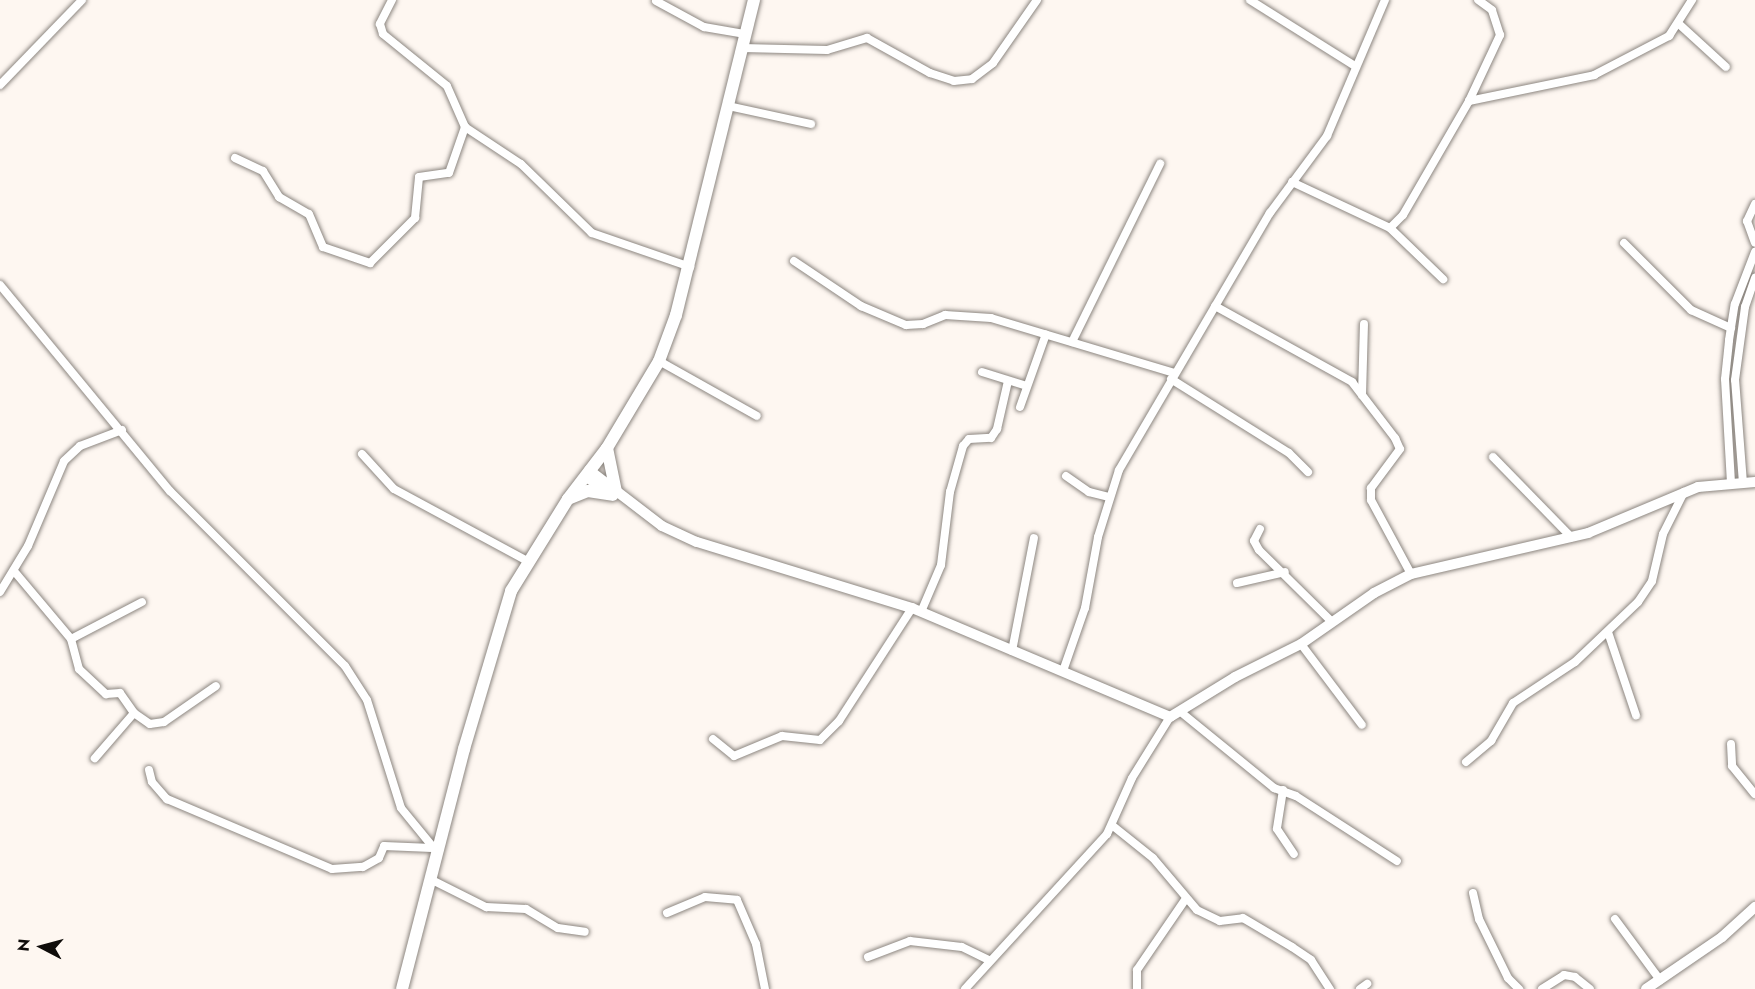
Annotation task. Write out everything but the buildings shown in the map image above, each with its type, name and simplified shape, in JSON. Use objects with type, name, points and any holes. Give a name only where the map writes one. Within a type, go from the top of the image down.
[{"type":"main road","points":[[402,989],[430,879],[435,850],[512,591],[527,561],[568,499],[608,448],[659,361],[690,267],[754,0]]},
{"type":"main road","points":[[568,499],[588,491],[616,494],[608,448]]},
{"type":"street","points":[[0,85],[82,0]]},
{"type":"street","points":[[392,0],[381,24],[382,34],[447,86],[465,128],[521,164],[592,232],[690,267]]},
{"type":"street","points":[[742,48],[827,50],[867,38],[930,74],[954,81],[972,79],[993,63],[1037,0]]},
{"type":"street","points":[[1250,0],[1355,66]]},
{"type":"street","points":[[1390,228],[1403,215],[1469,101],[1500,35],[1492,10],[1478,0]]},
{"type":"street","points":[[1469,101],[1594,75],[1655,46],[1680,25],[1692,0]]},
{"type":"street","points":[[656,1],[705,27],[745,34]]},
{"type":"street","points":[[1063,670],[1085,608],[1109,496],[1173,376],[1215,306],[1292,182],[1327,136],[1383,1]]},
{"type":"street","points":[[1680,25],[1726,67]]},
{"type":"street","points":[[728,106],[811,124]]},
{"type":"street","points":[[235,158],[263,171],[279,197],[309,214],[323,247],[370,263],[415,218],[419,177],[449,173],[465,128]]},
{"type":"street","points":[[1072,342],[1160,164]]},
{"type":"street","points":[[1292,182],[1390,228],[1443,279]]},
{"type":"street","points":[[1755,204],[1747,221],[1755,243]]},
{"type":"street","points":[[1624,243],[1691,310],[1711,323],[1731,328]]},
{"type":"street","points":[[1731,483],[1725,379],[1731,328],[1755,252]]},
{"type":"street","points":[[794,261],[861,306],[906,325],[958,315],[991,318],[1173,376],[1289,453],[1308,472]]},
{"type":"street","points":[[1743,483],[1735,380],[1745,307],[1755,278]]},
{"type":"street","points":[[0,285],[122,430],[170,491],[345,666],[367,700],[401,808],[435,850]]},
{"type":"street","points":[[1215,306],[1352,382],[1362,395],[1400,449],[1371,488],[1371,500],[1411,573]]},
{"type":"street","points":[[1362,395],[1365,377],[1364,324]]},
{"type":"street","points":[[1020,407],[1046,334]]},
{"type":"street","points":[[659,361],[757,416]]},
{"type":"street","points":[[982,372],[1027,386]]},
{"type":"street","points":[[1352,382],[1365,377]]},
{"type":"street","points":[[713,739],[734,756],[782,736],[820,740],[839,721],[916,610],[941,565],[950,492],[963,446],[969,439],[990,438],[997,429],[1008,381]]},
{"type":"street","points":[[0,592],[14,571],[64,460],[80,446],[122,430]]},
{"type":"street","points":[[362,454],[394,489],[527,561]]},
{"type":"street","points":[[1493,457],[1571,537]]},
{"type":"street","points":[[587,473],[662,526],[697,542],[916,610],[1170,717]]},
{"type":"street","points":[[1066,476],[1089,492],[1109,496]]},
{"type":"street","points":[[965,989],[1113,826],[1132,778],[1170,717],[1182,713],[1234,677],[1301,644],[1331,621],[1411,573],[1571,537],[1684,492],[1731,483],[1755,482]]},
{"type":"street","points":[[1466,762],[1491,741],[1513,703],[1575,662],[1608,632],[1648,589],[1663,534],[1684,492]]},
{"type":"street","points":[[1260,529],[1254,544],[1285,572],[1331,621]]},
{"type":"street","points":[[1012,651],[1034,538]]},
{"type":"street","points":[[14,571],[71,639],[79,669],[106,694],[120,693],[134,713],[150,724],[164,722],[216,686]]},
{"type":"street","points":[[1237,584],[1285,572]]},
{"type":"street","points":[[71,639],[142,602]]},
{"type":"street","points":[[1608,632],[1636,715]]},
{"type":"street","points":[[1301,644],[1362,725]]},
{"type":"street","points":[[95,758],[134,713]]},
{"type":"street","points":[[1182,713],[1274,788],[1283,790],[1397,861]]},
{"type":"street","points":[[1731,744],[1732,766],[1755,794]]},
{"type":"street","points":[[149,770],[152,782],[167,799],[332,869],[363,867],[379,858],[384,846],[435,850]]},
{"type":"street","points":[[1283,790],[1277,829],[1294,854]]},
{"type":"street","points":[[1113,826],[1154,858],[1185,900],[1220,921],[1243,918],[1292,947],[1311,960],[1330,989]]},
{"type":"street","points":[[430,879],[486,907],[526,909],[558,928],[585,932]]},
{"type":"street","points":[[1473,893],[1479,919],[1508,978],[1519,989]]},
{"type":"street","points":[[667,914],[705,897],[737,900],[756,944],[765,989]]},
{"type":"street","points":[[1137,989],[1137,970],[1185,900]]},
{"type":"street","points":[[1646,989],[1722,937],[1755,907]]},
{"type":"street","points":[[1615,919],[1660,980]]},
{"type":"street","points":[[868,957],[910,941],[962,947],[989,960]]},
{"type":"street","points":[[1542,989],[1564,975],[1575,977],[1590,989]]}]
